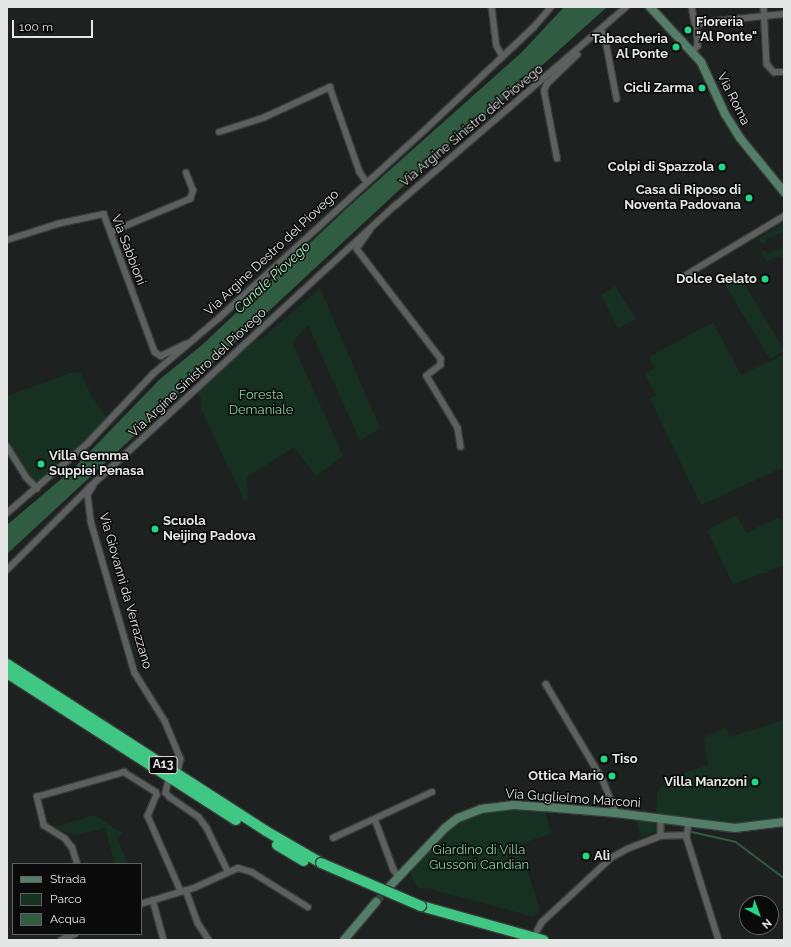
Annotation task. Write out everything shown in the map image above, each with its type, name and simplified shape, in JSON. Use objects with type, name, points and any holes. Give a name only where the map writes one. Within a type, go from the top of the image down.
[{"type":"highway","name":"A13","points":[[7,664],[320,865]]},
{"type":"highway","name":"A13","points":[[7,673],[139,759],[320,865],[419,909],[514,940]]},
{"type":"highway","name":"A13","points":[[419,909],[540,936]]},
{"type":"street","points":[[492,7],[496,42],[502,55]]},
{"type":"street","name":"Via Argine Destro del Piovego","points":[[7,513],[88,443],[153,374],[425,130],[551,7]]},
{"type":"street","name":"Via Argine Sinistro del Piovego","points":[[7,570],[28,546],[372,227],[626,7]]},
{"type":"street","name":"Via Roma","points":[[650,7],[702,62],[725,114],[740,138],[784,192]]},
{"type":"street","points":[[692,7],[696,25],[698,46],[693,52]]},
{"type":"street","points":[[764,7],[768,64],[774,72],[784,72]]},
{"type":"street","points":[[696,25],[716,20],[784,14]]},
{"type":"street","points":[[601,30],[605,36],[617,99]]},
{"type":"street","name":"Via Argine Sinistro del Piovego","points":[[557,158],[544,91],[547,84],[565,68],[587,42]]},
{"type":"street","points":[[218,132],[263,118],[330,87],[360,172],[366,182]]},
{"type":"street","points":[[111,232],[190,199],[193,191],[186,173]]},
{"type":"street","name":"Via Sabbioni","points":[[7,240],[57,224],[104,214],[155,352],[161,356],[184,344],[187,345]]},
{"type":"street","points":[[686,275],[784,216]]},
{"type":"street","name":"Via Argine Sinistro del Piovego","points":[[372,227],[357,249],[441,359],[440,365],[427,376],[458,428],[461,447]]},
{"type":"street","points":[[7,446],[26,477],[37,488]]},
{"type":"street","name":"Via Giovanni da Verrazzano","points":[[96,484],[88,495],[91,522],[136,673],[158,707],[178,749],[181,759],[179,768]]},
{"type":"street","points":[[546,684],[603,780],[616,813]]},
{"type":"street","points":[[77,863],[72,848],[65,839],[46,828],[42,821],[36,799],[39,796],[124,772],[156,792],[158,795],[148,816],[198,922],[209,940]]},
{"type":"street","points":[[168,784],[166,793],[199,817],[207,828],[228,871]]},
{"type":"street","points":[[333,838],[432,792]]},
{"type":"street","name":"Via Guglielmo Marconi","points":[[390,886],[445,828],[469,812],[514,805],[616,813],[735,828],[784,822]]},
{"type":"street","points":[[661,818],[661,836]]},
{"type":"street","points":[[375,819],[394,870],[399,877]]},
{"type":"street","points":[[689,822],[686,835],[719,940]]},
{"type":"street","points":[[540,936],[542,922],[606,862],[627,848],[661,836],[686,835]]},
{"type":"street","points":[[142,904],[212,881],[228,871],[238,868],[252,872],[308,907]]},
{"type":"street","points":[[153,900],[164,940]]},
{"type":"street","points":[[344,940],[376,902]]},
{"type":"street","points":[[61,940],[73,935]]},
{"type":"green space","points":[[784,223],[784,231],[765,240],[767,244],[759,242],[759,238]]},
{"type":"green space","points":[[784,246],[784,256],[781,258],[779,256],[767,262],[760,252],[764,250],[767,254]]},
{"type":"green space","points":[[736,270],[784,350],[770,359],[721,279]]},
{"type":"green space","points":[[615,286],[636,319],[618,329],[601,295]]},
{"type":"green space","name":"Foresta Demaniale","points":[[320,288],[380,428],[360,441],[308,325],[292,342],[343,456],[316,476],[294,447],[247,477],[249,499],[244,500],[200,407],[201,398],[194,392],[254,336],[260,340]]},
{"type":"green space","points":[[713,322],[741,375],[784,354],[784,467],[701,505],[650,399],[656,395],[644,374],[655,368],[649,357]]},
{"type":"green space","points":[[80,372],[92,397],[108,419],[40,482],[35,482],[7,441],[7,396],[70,373]]},
{"type":"green space","points":[[737,515],[746,533],[777,518],[783,520],[784,566],[768,571],[769,573],[764,573],[733,584],[707,530]]},
{"type":"green space","points":[[784,720],[784,817],[739,824],[656,814],[657,793],[667,779],[708,765],[704,738],[726,727],[730,737]]},
{"type":"green space","name":"Giardino di Villa Gussoni Candian","points":[[517,809],[545,812],[552,834],[519,844],[540,910],[534,917],[430,889],[418,888],[409,873],[451,827],[467,816],[491,810]]},
{"type":"green space","points":[[94,815],[123,833],[117,838],[128,863],[115,863],[105,828],[77,835],[51,828]]},
{"type":"green space","points":[[636,820],[655,823],[657,831],[641,837]]},
{"type":"water","points":[[564,7],[607,7],[509,95],[452,141],[7,554],[7,525],[73,469],[160,379],[202,345],[346,209],[521,53]]},
{"type":"waterway","points":[[692,832],[736,842],[784,878]]},
{"type":"tunnel","points":[[376,902],[390,887]]},
{"type":"place","name":"Fioreria \"Al Ponte\"","points":[[688,30]]},
{"type":"place","name":"Tabaccheria Al Ponte","points":[[676,47]]},
{"type":"place","name":"Cicli Zarma","points":[[702,88]]},
{"type":"place","name":"Colpi di Spazzola","points":[[722,167]]},
{"type":"place","name":"Casa di Riposo di Noventa Padovana","points":[[749,198]]},
{"type":"place","name":"Dolce Gelato","points":[[765,279]]},
{"type":"place","name":"Villa Gemma Suppiei Penasa","points":[[41,464]]},
{"type":"place","name":"Scuola Neijing Padova","points":[[155,529]]},
{"type":"place","name":"Tiso","points":[[604,759]]},
{"type":"place","name":"Ottica Mario","points":[[612,776]]},
{"type":"place","name":"Villa Manzoni","points":[[755,782]]},
{"type":"place","name":"Alì","points":[[586,856]]},
{"type":"water label","name":"Canale Piovego","points":[[272,277]]}]
